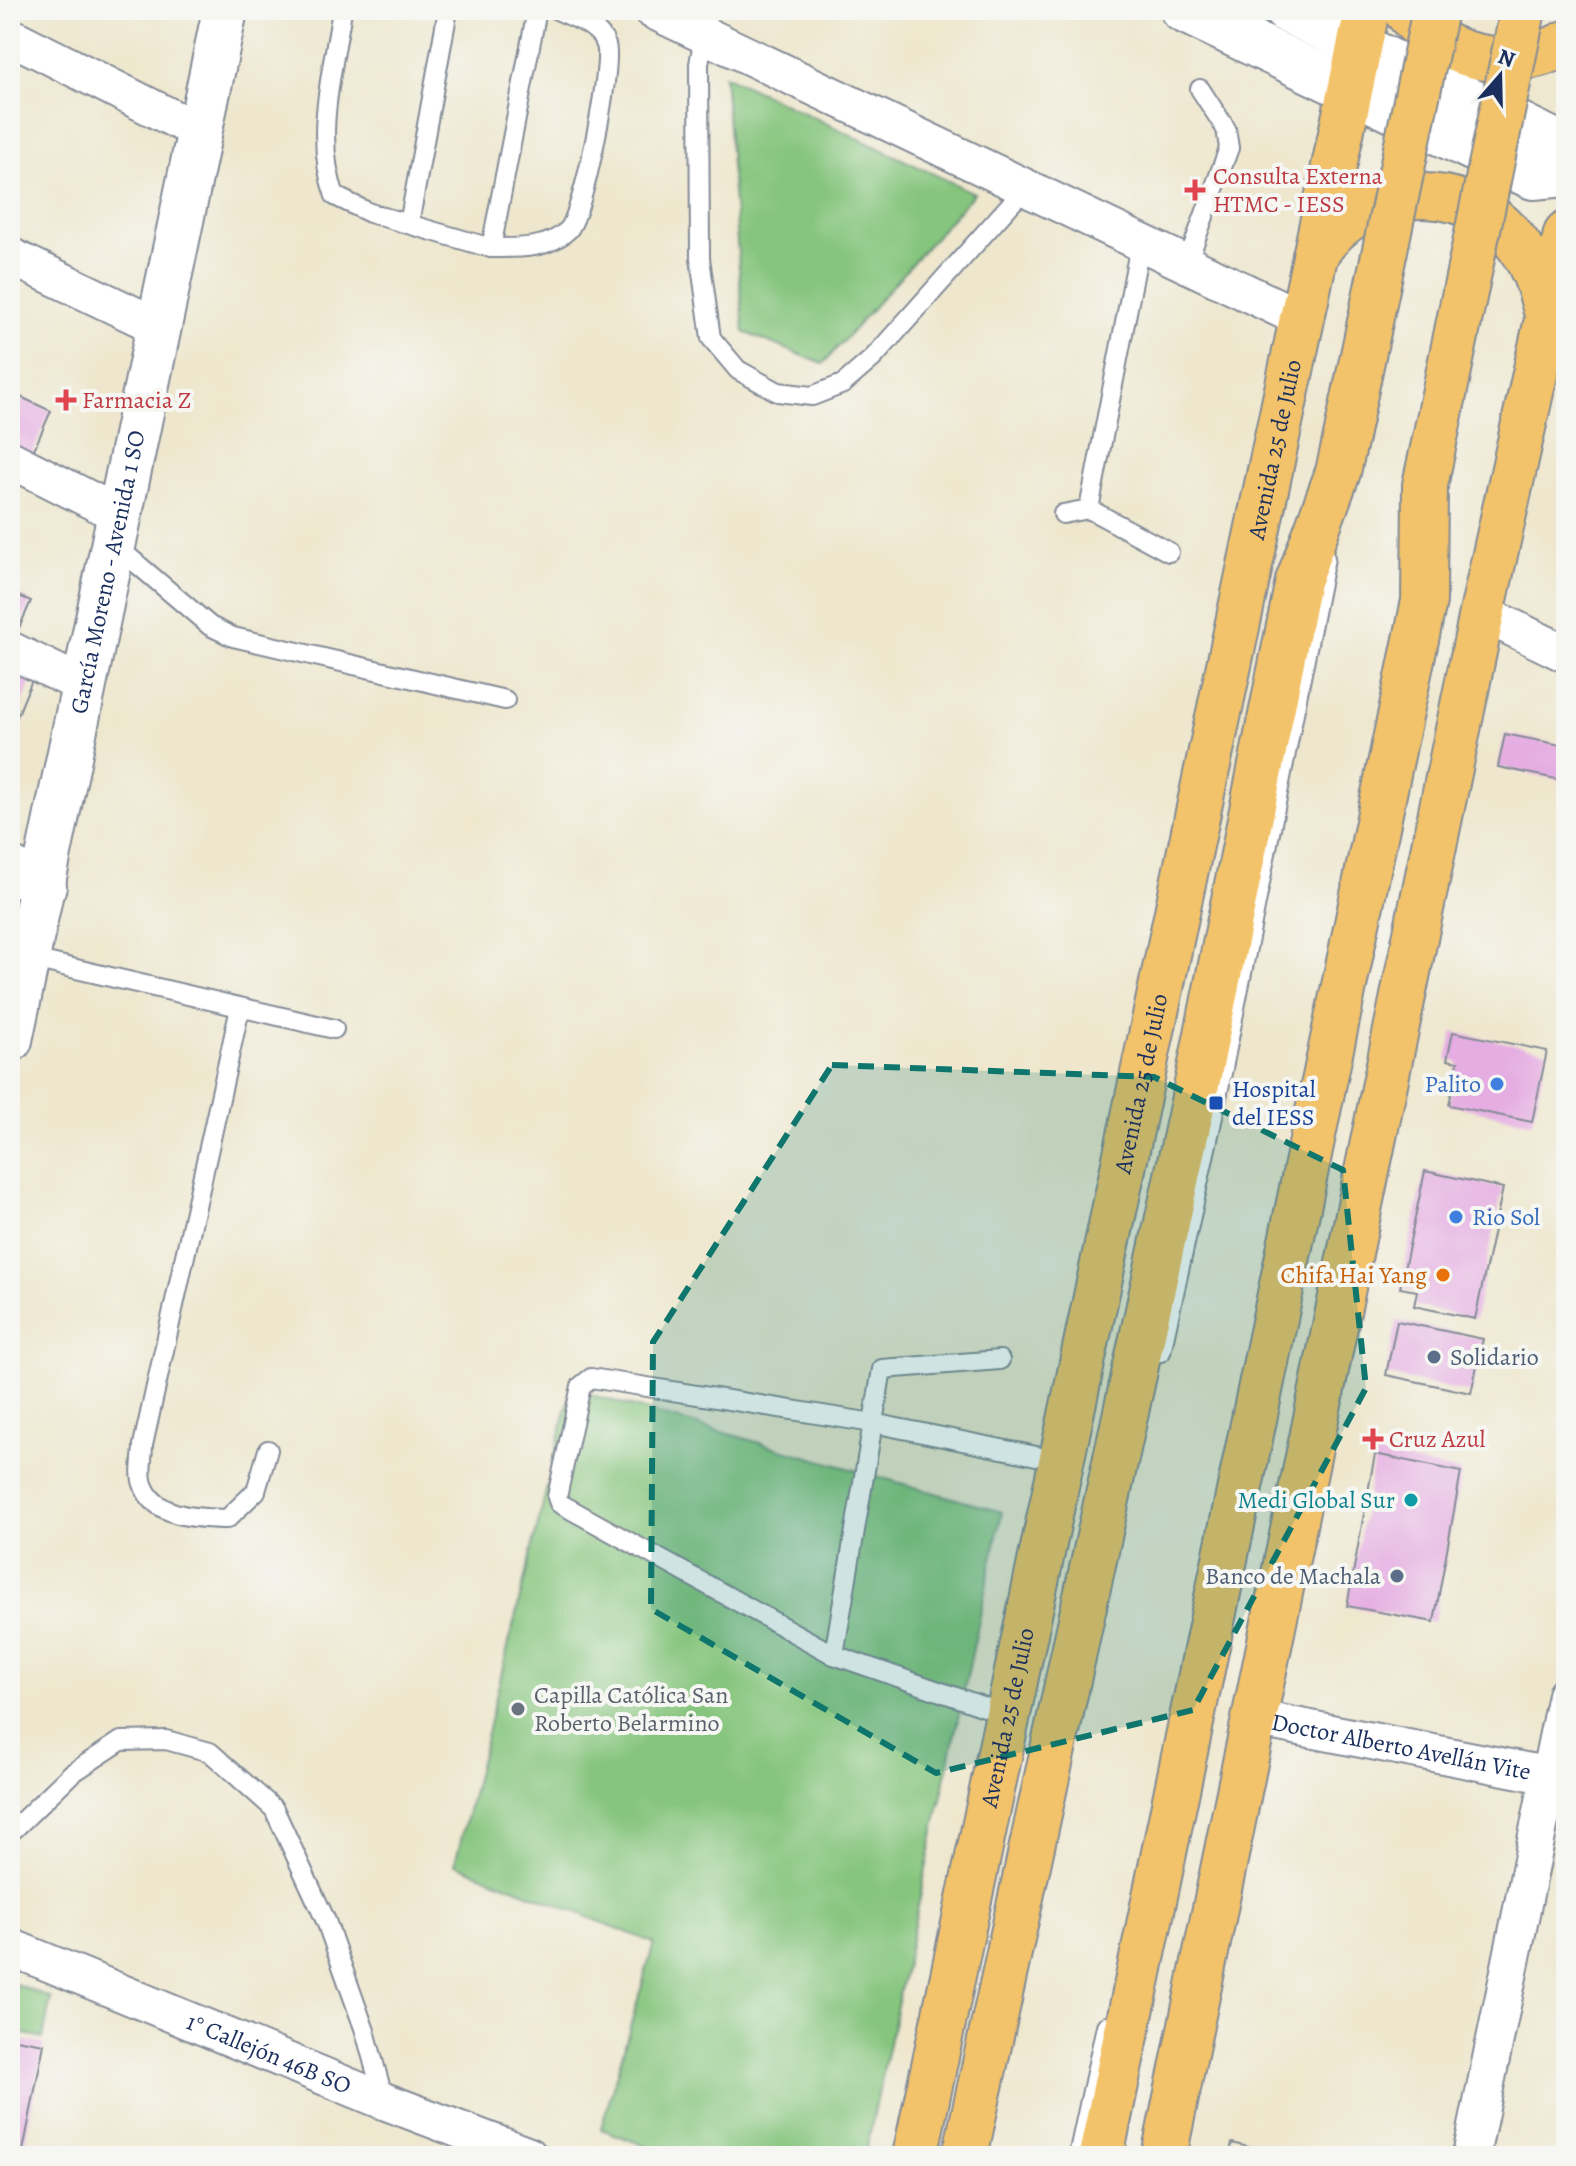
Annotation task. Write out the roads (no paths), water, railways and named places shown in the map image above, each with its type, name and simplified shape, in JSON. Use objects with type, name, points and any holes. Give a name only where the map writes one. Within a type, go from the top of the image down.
[{"type":"main road","points":[[1405,10],[1438,42],[1464,54],[1493,60],[1522,60],[1566,43]]},
{"type":"main road","points":[[965,2156],[1198,1079],[1298,581],[1342,455],[1435,10]]},
{"type":"main road","points":[[1101,2156],[1300,1211],[1424,601],[1429,469],[1523,10]]},
{"type":"main road","name":"Avenida 25 de Julio","points":[[915,2156],[1363,28]]},
{"type":"main road","points":[[1315,256],[1329,232],[1352,214],[1378,202],[1406,196],[1435,197],[1463,203],[1489,217],[1511,235],[1528,259],[1540,285],[1547,318]]},
{"type":"main road","points":[[1164,2156],[1482,613],[1566,234]]},
{"type":"main road","points":[[1300,1211],[1391,1061]]},
{"type":"main road","points":[[1118,1191],[1198,1079]]},
{"type":"main road","points":[[1153,1917],[1164,2156]]},
{"type":"main road","points":[[952,2156],[954,1970]]},
{"type":"street","name":"García Moreno - Avenida 1 SO","points":[[10,1040],[26,908],[85,686],[225,10]]},
{"type":"street","points":[[652,10],[1302,319]]},
{"type":"street","points":[[1183,10],[1533,177],[1566,174]]},
{"type":"street","points":[[1286,10],[1363,28],[1551,140],[1566,157]]},
{"type":"street","points":[[10,36],[200,132]]},
{"type":"street","points":[[10,256],[159,327]]},
{"type":"street","points":[[10,459],[117,530]]},
{"type":"street","points":[[1482,613],[1566,654]]},
{"type":"street","points":[[10,650],[85,686]]},
{"type":"street","points":[[1471,2156],[1560,1780],[1566,1695]]},
{"type":"street","name":"Doctor Alberto Avellán Vite","points":[[1254,1718],[1560,1780]]},
{"type":"street","name":"1° Callejón 46B SO","points":[[10,1947],[384,2101],[529,2156]]},
{"type":"lane","points":[[342,10],[324,136],[326,172],[335,196],[370,213],[491,248],[526,248],[547,243],[569,230],[583,193],[604,91],[607,48],[601,34],[557,10]]},
{"type":"lane","points":[[409,224],[448,10]]},
{"type":"lane","points":[[491,248],[537,10]]},
{"type":"lane","points":[[704,36],[699,64],[700,258],[711,338],[738,370],[778,392],[812,396],[843,384],[873,358],[1026,187]]},
{"type":"lane","points":[[1187,263],[1229,148],[1226,129],[1200,89]]},
{"type":"lane","points":[[1089,509],[1141,240]]},
{"type":"lane","points":[[1159,1363],[1315,614],[1342,455]]},
{"type":"lane","points":[[1406,583],[1429,469]]},
{"type":"lane","points":[[1063,514],[1089,509],[1169,552]]},
{"type":"lane","points":[[117,530],[210,626],[233,637],[505,700]]},
{"type":"lane","points":[[26,908],[240,1008],[334,1029]]},
{"type":"lane","points":[[240,1008],[143,1445],[142,1482],[151,1501],[173,1513],[227,1519],[256,1491],[268,1450]]},
{"type":"lane","points":[[1236,1412],[1317,1023]]},
{"type":"lane","points":[[834,1655],[882,1369],[1000,1360]]},
{"type":"lane","points":[[1008,1715],[834,1655],[559,1503],[557,1497],[581,1386],[591,1378],[873,1423],[1061,1461]]},
{"type":"lane","points":[[10,1833],[71,1774],[121,1741],[166,1740],[210,1752],[274,1809],[326,1921],[365,2031],[384,2101]]},
{"type":"lane","points":[[1153,1917],[1154,1804]]},
{"type":"lane","points":[[1078,2156],[1111,2003]]},
{"type":"place","name":"Consulta Externa HTMC - IESS","points":[[1195,190]]},
{"type":"place","name":"Farmacia Z","points":[[66,400]]},
{"type":"place","name":"Palito","points":[[1497,1084]]},
{"type":"place","name":"Hospital del IESS","points":[[1216,1103]]},
{"type":"place","name":"Rio Sol","points":[[1456,1217]]},
{"type":"place","name":"Chifa Hai Yang","points":[[1443,1275]]},
{"type":"place","name":"Solidario","points":[[1434,1357]]},
{"type":"place","name":"Cruz Azul","points":[[1373,1439]]},
{"type":"place","name":"Medi Global Sur","points":[[1411,1500]]},
{"type":"place","name":"Banco de Machala","points":[[1397,1576]]},
{"type":"place","name":"Capilla Católica San Roberto Belarmino","points":[[518,1709]]}]
